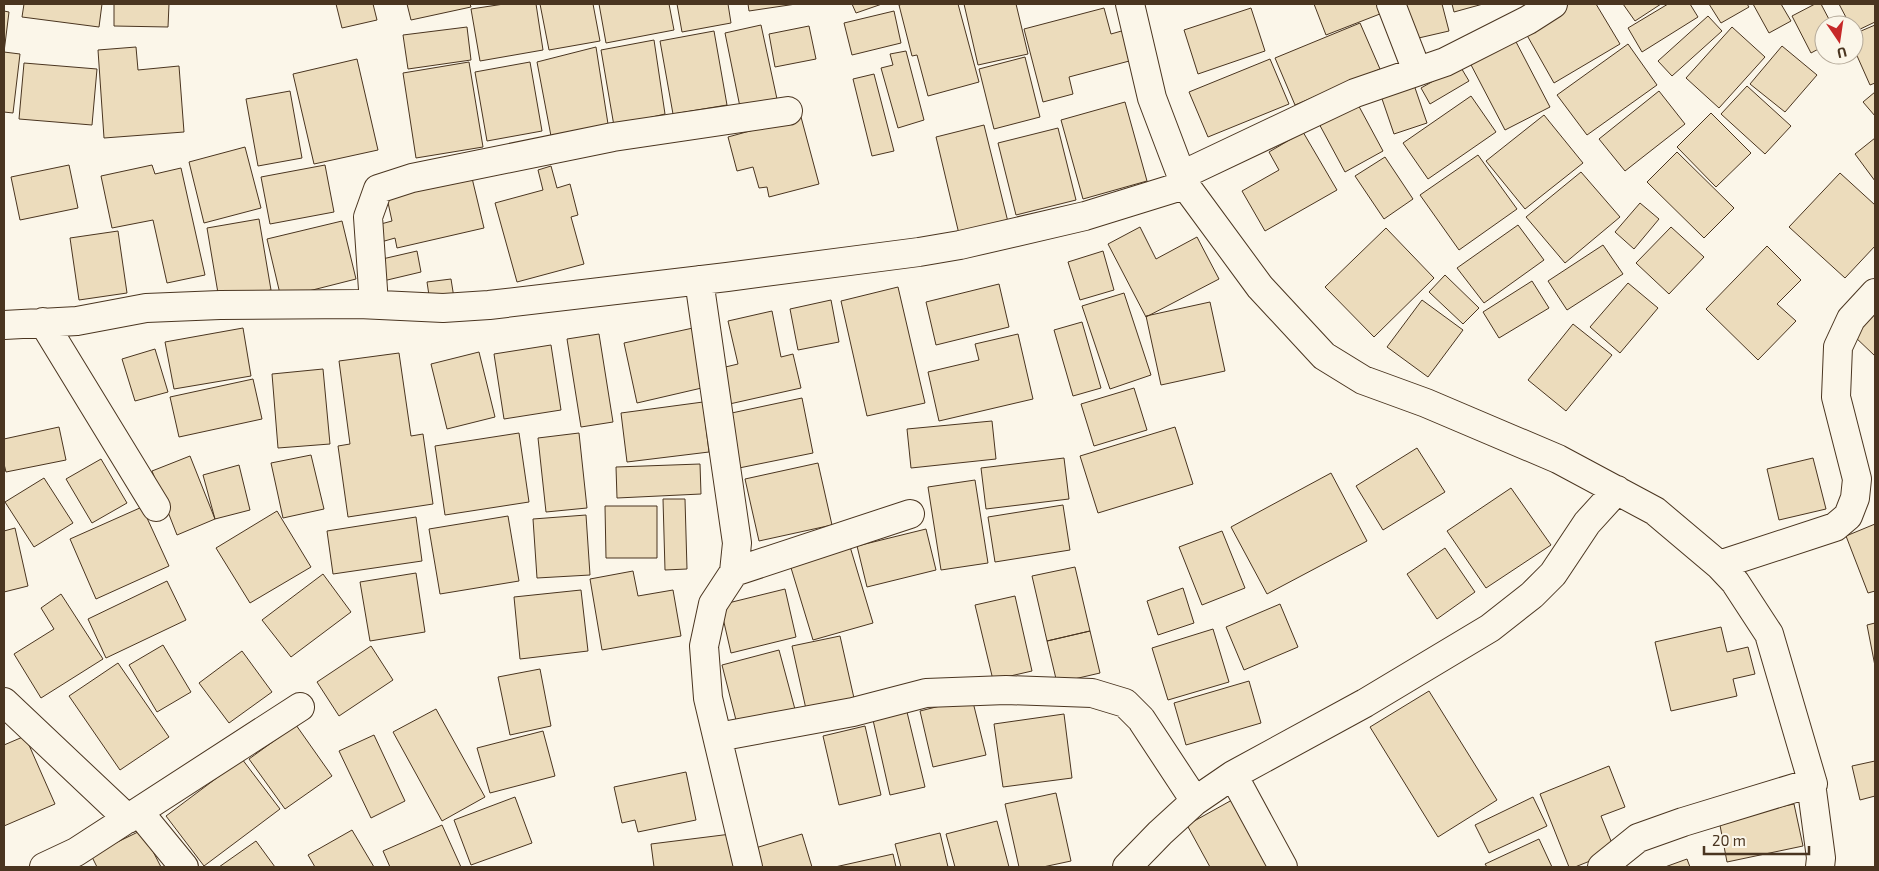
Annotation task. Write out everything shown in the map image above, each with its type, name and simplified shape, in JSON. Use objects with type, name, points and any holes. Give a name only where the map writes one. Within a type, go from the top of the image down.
[{"type":"street","points":[[1130,4],[1152,98],[1184,180],[1260,287],[1324,356],[1363,380],[1558,458],[1617,490],[1655,511],[1719,565],[1735,582],[1769,634],[1813,784],[1811,783],[1821,858],[1820,867]]},
{"type":"street","points":[[1391,4],[1417,71]]},
{"type":"street","points":[[4,325],[77,321],[146,308],[220,305],[374,304],[452,307],[699,280],[960,245],[1085,216],[1184,180],[1355,94],[1445,62],[1528,20],[1553,4]]},
{"type":"street","points":[[374,304],[368,216],[378,189],[412,178],[613,137],[788,110]]},
{"type":"street","points":[[699,280],[737,543],[734,572],[713,604],[704,646],[708,698],[748,867]]},
{"type":"street","points":[[1719,565],[1835,528],[1848,516],[1855,498],[1857,479],[1836,397],[1838,347],[1851,319],[1875,293]]},
{"type":"street","points":[[43,322],[156,507]]},
{"type":"street","points":[[1126,867],[1195,801],[1225,782],[1232,775],[1365,703],[1490,628],[1532,595],[1553,574],[1587,523],[1617,490]]},
{"type":"street","points":[[734,572],[910,514]]},
{"type":"street","points":[[718,737],[853,712],[926,693],[1006,690],[1092,693],[1124,703],[1142,719],[1195,801]]},
{"type":"street","points":[[4,702],[134,816],[184,867]]},
{"type":"street","points":[[44,867],[76,852],[134,816],[300,706]]},
{"type":"street","points":[[1232,775],[1283,867]]},
{"type":"street","points":[[1602,867],[1638,838],[1683,822],[1811,783]]},
{"type":"building","points":[[24,4],[102,4],[99,27],[22,17]]},
{"type":"building","points":[[114,4],[169,4],[168,27],[114,26]]},
{"type":"building","points":[[336,4],[373,4],[377,20],[342,28]]},
{"type":"building","points":[[407,4],[470,4],[471,7],[411,20]]},
{"type":"building","points":[[504,4],[536,4],[543,50],[480,61],[471,9]]},
{"type":"building","points":[[540,4],[593,4],[600,41],[549,50]]},
{"type":"building","points":[[599,4],[669,4],[674,30],[606,43]]},
{"type":"building","points":[[677,4],[728,4],[731,23],[682,32]]},
{"type":"building","points":[[748,4],[796,4],[749,11]]},
{"type":"building","points":[[852,4],[882,4],[856,13]]},
{"type":"building","points":[[958,4],[979,82],[928,96],[917,55],[912,56],[899,5]]},
{"type":"building","points":[[964,4],[1016,4],[1028,54],[978,65]]},
{"type":"building","points":[[1314,4],[1382,4],[1385,12],[1326,35]]},
{"type":"building","points":[[1402,4],[1442,4],[1449,31],[1410,40]]},
{"type":"building","points":[[1452,4],[1483,4],[1454,12]]},
{"type":"building","points":[[1569,4],[1596,4],[1620,44],[1554,83],[1524,30]]},
{"type":"building","points":[[1623,4],[1661,4],[1635,21]]},
{"type":"building","points":[[1668,4],[1690,4],[1698,17],[1642,52],[1628,28]]},
{"type":"building","points":[[1709,4],[1747,4],[1749,7],[1721,23]]},
{"type":"building","points":[[1753,4],[1781,4],[1791,21],[1769,33]]},
{"type":"building","points":[[1815,4],[1821,4],[1827,15],[1814,15],[1814,51],[1811,53],[1792,16]]},
{"type":"building","points":[[1839,4],[1875,4],[1875,22],[1864,27],[1864,15],[1845,15]]},
{"type":"building","points":[[1104,8],[1111,34],[1125,30],[1133,60],[1069,77],[1073,94],[1043,102],[1024,29]]},
{"type":"building","points":[[1251,8],[1265,51],[1198,74],[1184,30]]},
{"type":"building","points":[[4,11],[9,12],[4,52]]},
{"type":"building","points":[[894,11],[901,43],[852,55],[844,23]]},
{"type":"building","points":[[1708,16],[1722,31],[1672,76],[1658,61]]},
{"type":"building","points":[[1360,23],[1380,69],[1295,105],[1275,58]]},
{"type":"building","points":[[761,25],[777,99],[740,107],[725,33]]},
{"type":"building","points":[[1875,25],[1875,83],[1870,85],[1861,65],[1864,65],[1864,30]]},
{"type":"building","points":[[809,26],[816,59],[775,67],[769,34]]},
{"type":"building","points":[[467,27],[471,60],[408,69],[403,35]]},
{"type":"building","points":[[1732,27],[1765,57],[1719,108],[1686,78]]},
{"type":"building","points":[[714,31],[727,105],[673,114],[660,41]]},
{"type":"building","points":[[1514,38],[1550,107],[1505,130],[1469,61]]},
{"type":"building","points":[[654,40],[665,114],[614,126],[601,50]]},
{"type":"building","points":[[1628,44],[1657,85],[1587,135],[1557,95]]},
{"type":"building","points":[[1782,46],[1817,75],[1785,112],[1750,84]]},
{"type":"building","points":[[136,47],[138,70],[179,66],[184,132],[104,138],[98,50]]},
{"type":"building","points":[[596,47],[608,124],[551,136],[537,62]]},
{"type":"building","points":[[906,51],[924,120],[898,128],[881,68],[893,65],[890,54]]},
{"type":"building","points":[[4,52],[20,54],[13,113],[4,112]]},
{"type":"building","points":[[1025,57],[1040,117],[994,129],[979,69]]},
{"type":"building","points":[[357,59],[378,150],[314,164],[293,74]]},
{"type":"building","points":[[1270,59],[1289,104],[1208,137],[1189,92]]},
{"type":"building","points":[[469,62],[483,147],[416,158],[403,73]]},
{"type":"building","points":[[530,62],[542,131],[487,141],[475,72]]},
{"type":"building","points":[[24,63],[97,69],[92,125],[19,119]]},
{"type":"building","points":[[1460,66],[1469,81],[1430,104],[1421,88]]},
{"type":"building","points":[[874,74],[894,151],[872,156],[853,79]]},
{"type":"building","points":[[1413,82],[1427,123],[1394,134],[1380,93]]},
{"type":"building","points":[[1747,86],[1791,126],[1765,154],[1721,114]]},
{"type":"building","points":[[290,91],[302,158],[258,166],[246,99]]},
{"type":"building","points":[[1659,91],[1685,124],[1625,171],[1599,139]]},
{"type":"building","points":[[1875,92],[1875,116],[1863,102]]},
{"type":"building","points":[[1471,96],[1496,132],[1428,179],[1403,143]]},
{"type":"building","points":[[1355,99],[1383,151],[1345,172],[1317,120]]},
{"type":"building","points":[[1125,102],[1147,181],[1083,199],[1061,120]]},
{"type":"building","points":[[1711,113],[1751,153],[1716,187],[1677,147]]},
{"type":"building","points":[[1544,115],[1583,163],[1525,209],[1486,161]]},
{"type":"building","points":[[801,117],[819,184],[769,197],[767,187],[759,188],[753,167],[737,171],[728,137]]},
{"type":"building","points":[[984,125],[1008,222],[959,234],[936,137]]},
{"type":"building","points":[[1058,128],[1076,200],[1016,215],[998,143]]},
{"type":"building","points":[[1303,132],[1337,190],[1265,231],[1242,191],[1279,170],[1269,152]]},
{"type":"building","points":[[1875,138],[1875,181],[1855,154]]},
{"type":"building","points":[[245,147],[261,208],[204,223],[189,162]]},
{"type":"building","points":[[1677,152],[1734,208],[1704,238],[1647,182]]},
{"type":"building","points":[[1478,155],[1517,209],[1459,250],[1420,195]]},
{"type":"building","points":[[1385,157],[1413,199],[1384,219],[1355,176]]},
{"type":"building","points":[[69,165],[78,208],[20,220],[11,177]]},
{"type":"building","points":[[152,165],[155,174],[181,168],[205,275],[167,283],[153,220],[112,228],[101,176]]},
{"type":"building","points":[[325,165],[334,212],[270,224],[261,177]]},
{"type":"building","points":[[551,166],[557,188],[570,184],[578,215],[571,217],[584,264],[517,282],[495,203],[543,190],[538,170]]},
{"type":"building","points":[[1581,172],[1620,217],[1565,263],[1526,217]]},
{"type":"building","points":[[1840,173],[1875,205],[1875,246],[1845,278],[1789,227]]},
{"type":"building","points":[[472,178],[484,228],[397,248],[395,238],[381,242],[377,225],[392,221],[387,198]]},
{"type":"building","points":[[1640,203],[1659,219],[1634,249],[1615,232]]},
{"type":"building","points":[[259,219],[271,290],[219,299],[207,228]]},
{"type":"building","points":[[342,221],[356,279],[281,298],[267,239]]},
{"type":"building","points":[[1518,225],[1544,260],[1484,303],[1457,268]]},
{"type":"building","points":[[1140,227],[1156,259],[1197,237],[1219,279],[1146,317],[1108,244]]},
{"type":"building","points":[[1671,227],[1704,257],[1669,294],[1636,263]]},
{"type":"building","points":[[1386,228],[1434,278],[1374,337],[1325,287]]},
{"type":"building","points":[[118,231],[127,293],[79,300],[70,238]]},
{"type":"building","points":[[1603,245],[1623,274],[1567,310],[1548,281]]},
{"type":"building","points":[[1767,246],[1801,280],[1777,304],[1796,321],[1758,360],[1706,309]]},
{"type":"building","points":[[417,251],[421,272],[383,281],[378,260]]},
{"type":"building","points":[[1103,251],[1114,290],[1080,300],[1068,262]]},
{"type":"building","points":[[1445,275],[1479,308],[1463,324],[1429,292]]},
{"type":"building","points":[[451,279],[454,298],[430,302],[427,282]]},
{"type":"building","points":[[1532,281],[1549,308],[1499,338],[1483,312]]},
{"type":"building","points":[[1628,283],[1658,308],[1620,353],[1590,327]]},
{"type":"building","points":[[999,284],[1009,327],[936,345],[926,302]]},
{"type":"building","points":[[898,287],[925,403],[867,416],[841,301]]},
{"type":"building","points":[[1124,293],[1151,375],[1110,389],[1082,306]]},
{"type":"building","points":[[831,300],[839,342],[798,350],[790,309]]},
{"type":"building","points":[[1422,300],[1463,330],[1428,377],[1387,347]]},
{"type":"building","points":[[1210,302],[1225,371],[1161,385],[1146,316]]},
{"type":"building","points":[[772,311],[781,357],[793,354],[801,388],[725,405],[717,369],[738,364],[728,321]]},
{"type":"building","points":[[1875,313],[1875,356],[1853,335]]},
{"type":"building","points":[[1082,322],[1101,388],[1073,396],[1054,330]]},
{"type":"building","points":[[1573,324],[1612,355],[1566,411],[1528,380]]},
{"type":"building","points":[[243,328],[251,376],[174,389],[165,342]]},
{"type":"building","points":[[693,328],[706,387],[637,403],[624,343]]},
{"type":"building","points":[[599,334],[613,422],[581,427],[567,339]]},
{"type":"building","points":[[1018,334],[1033,399],[939,421],[928,372],[979,360],[975,344]]},
{"type":"building","points":[[551,345],[561,410],[504,419],[494,354]]},
{"type":"building","points":[[155,349],[168,392],[135,401],[122,359]]},
{"type":"building","points":[[479,352],[495,417],[447,429],[431,364]]},
{"type":"building","points":[[399,353],[411,436],[423,434],[433,504],[348,517],[338,446],[350,444],[339,361]]},
{"type":"building","points":[[323,369],[330,444],[278,448],[272,374]]},
{"type":"building","points":[[253,379],[262,419],[179,437],[170,397]]},
{"type":"building","points":[[1134,388],[1147,430],[1094,446],[1081,404]]},
{"type":"building","points":[[802,398],[813,453],[739,468],[727,414]]},
{"type":"building","points":[[703,402],[709,452],[627,462],[621,413]]},
{"type":"building","points":[[992,421],[996,459],[911,468],[907,429]]},
{"type":"building","points":[[59,427],[66,460],[6,472],[4,464],[4,439]]},
{"type":"building","points":[[1175,427],[1193,484],[1098,513],[1080,456]]},
{"type":"building","points":[[519,433],[529,502],[445,515],[435,446]]},
{"type":"building","points":[[579,433],[587,508],[546,512],[538,438]]},
{"type":"building","points":[[1417,448],[1445,492],[1383,530],[1356,486]]},
{"type":"building","points":[[311,455],[324,509],[283,518],[271,463]]},
{"type":"building","points":[[190,456],[215,519],[177,535],[152,471]]},
{"type":"building","points":[[1064,458],[1069,499],[986,509],[981,468]]},
{"type":"building","points":[[1813,458],[1826,509],[1779,520],[1767,469]]},
{"type":"building","points":[[101,459],[127,503],[92,523],[66,479]]},
{"type":"building","points":[[818,463],[832,525],[759,541],[745,479]]},
{"type":"building","points":[[700,464],[701,494],[617,498],[616,467]]},
{"type":"building","points":[[239,465],[250,510],[215,519],[203,475]]},
{"type":"building","points":[[1331,473],[1367,541],[1267,594],[1231,527]]},
{"type":"building","points":[[44,478],[73,523],[34,547],[5,502]]},
{"type":"building","points":[[975,480],[988,563],[941,570],[928,487]]},
{"type":"building","points":[[1511,488],[1551,545],[1486,588],[1447,531]]},
{"type":"building","points":[[663,499],[685,499],[687,569],[665,570]]},
{"type":"building","points":[[1063,505],[1070,550],[995,562],[988,517]]},
{"type":"building","points":[[605,506],[657,506],[657,558],[606,558]]},
{"type":"building","points":[[142,507],[169,566],[96,599],[70,539]]},
{"type":"building","points":[[277,511],[311,567],[250,603],[216,548]]},
{"type":"building","points":[[586,515],[590,575],[537,578],[533,519]]},
{"type":"building","points":[[508,516],[519,581],[440,594],[429,529]]},
{"type":"building","points":[[416,517],[422,561],[333,574],[327,531]]},
{"type":"building","points":[[1875,524],[1875,591],[1868,593],[1846,536]]},
{"type":"building","points":[[15,528],[28,586],[4,592],[4,531]]},
{"type":"building","points":[[926,529],[936,570],[867,587],[857,546]]},
{"type":"building","points":[[1222,531],[1245,588],[1202,605],[1179,547]]},
{"type":"building","points":[[848,540],[873,623],[813,640],[788,558]]},
{"type":"building","points":[[1445,548],[1475,592],[1437,619],[1407,574]]},
{"type":"building","points":[[1075,567],[1090,631],[1047,641],[1032,576]]},
{"type":"building","points":[[633,571],[638,596],[673,590],[681,636],[602,650],[590,579]]},
{"type":"building","points":[[416,573],[425,632],[370,641],[360,582]]},
{"type":"building","points":[[323,574],[351,612],[291,657],[262,620]]},
{"type":"building","points":[[167,581],[186,620],[106,658],[88,619]]},
{"type":"building","points":[[1183,588],[1194,623],[1158,635],[1147,601]]},
{"type":"building","points":[[785,589],[796,637],[731,653],[720,605]]},
{"type":"building","points":[[581,590],[588,651],[520,659],[514,597]]},
{"type":"building","points":[[61,594],[103,659],[41,698],[14,654],[54,629],[41,608]]},
{"type":"building","points":[[1015,596],[1032,671],[993,680],[975,605]]},
{"type":"building","points":[[1280,604],[1298,647],[1244,670],[1226,627]]},
{"type":"building","points":[[1875,623],[1875,666],[1867,625]]},
{"type":"building","points":[[1721,627],[1727,652],[1748,647],[1755,674],[1733,679],[1737,696],[1671,711],[1655,642]]},
{"type":"building","points":[[1213,629],[1229,682],[1168,700],[1152,648]]},
{"type":"building","points":[[1090,631],[1100,673],[1057,683],[1047,641]]},
{"type":"building","points":[[840,636],[856,707],[808,718],[792,646]]},
{"type":"building","points":[[163,645],[191,692],[157,712],[129,665]]},
{"type":"building","points":[[371,646],[393,680],[339,716],[317,682]]},
{"type":"building","points":[[779,650],[796,713],[738,728],[722,665]]},
{"type":"building","points":[[242,651],[272,692],[229,723],[199,683]]},
{"type":"building","points":[[118,663],[169,737],[120,770],[69,696]]},
{"type":"building","points":[[540,669],[551,726],[510,735],[498,677]]},
{"type":"building","points":[[1249,681],[1261,723],[1186,745],[1174,703]]},
{"type":"building","points":[[1429,691],[1497,800],[1438,837],[1370,727]]},
{"type":"building","points":[[972,698],[986,755],[933,767],[920,711]]},
{"type":"building","points":[[436,709],[485,797],[442,821],[393,732]]},
{"type":"building","points":[[907,712],[925,787],[890,795],[873,720]]},
{"type":"building","points":[[1064,714],[1072,778],[1003,787],[994,724]]},
{"type":"building","points":[[296,725],[332,776],[285,809],[249,759]]},
{"type":"building","points":[[865,726],[881,795],[839,805],[823,736]]},
{"type":"building","points":[[543,731],[555,776],[490,793],[477,748]]},
{"type":"building","points":[[374,735],[405,801],[371,818],[339,751]]},
{"type":"building","points":[[25,736],[55,804],[4,826],[4,745]]},
{"type":"building","points":[[242,759],[280,809],[204,866],[166,816]]},
{"type":"building","points":[[1875,761],[1875,796],[1860,800],[1852,766]]},
{"type":"building","points":[[1609,766],[1625,807],[1601,816],[1615,851],[1575,867],[1569,867],[1540,794]]},
{"type":"building","points":[[686,772],[696,820],[638,832],[635,820],[622,823],[614,787]]},
{"type":"building","points":[[1056,793],[1071,861],[1043,867],[1019,867],[1005,804]]},
{"type":"building","points":[[515,797],[532,843],[471,865],[454,820]]},
{"type":"building","points":[[1533,797],[1547,826],[1489,853],[1475,825]]},
{"type":"building","points":[[1232,800],[1268,867],[1210,867],[1187,825]]},
{"type":"building","points":[[1794,804],[1803,846],[1727,862],[1719,820]]},
{"type":"building","points":[[997,821],[1009,867],[955,867],[946,834]]},
{"type":"building","points":[[442,825],[461,867],[390,867],[383,851]]},
{"type":"building","points":[[142,830],[161,867],[97,867],[91,855]]},
{"type":"building","points":[[352,830],[374,867],[315,867],[308,855]]},
{"type":"building","points":[[940,833],[948,867],[901,867],[895,844]]},
{"type":"building","points":[[731,834],[735,867],[654,867],[651,844]]},
{"type":"building","points":[[802,834],[812,867],[758,867],[752,849]]},
{"type":"building","points":[[1539,839],[1552,867],[1487,867],[1485,864]]},
{"type":"building","points":[[256,841],[275,867],[219,867]]},
{"type":"building","points":[[893,854],[896,867],[835,867]]},
{"type":"building","points":[[1687,859],[1690,867],[1665,867]]}]
